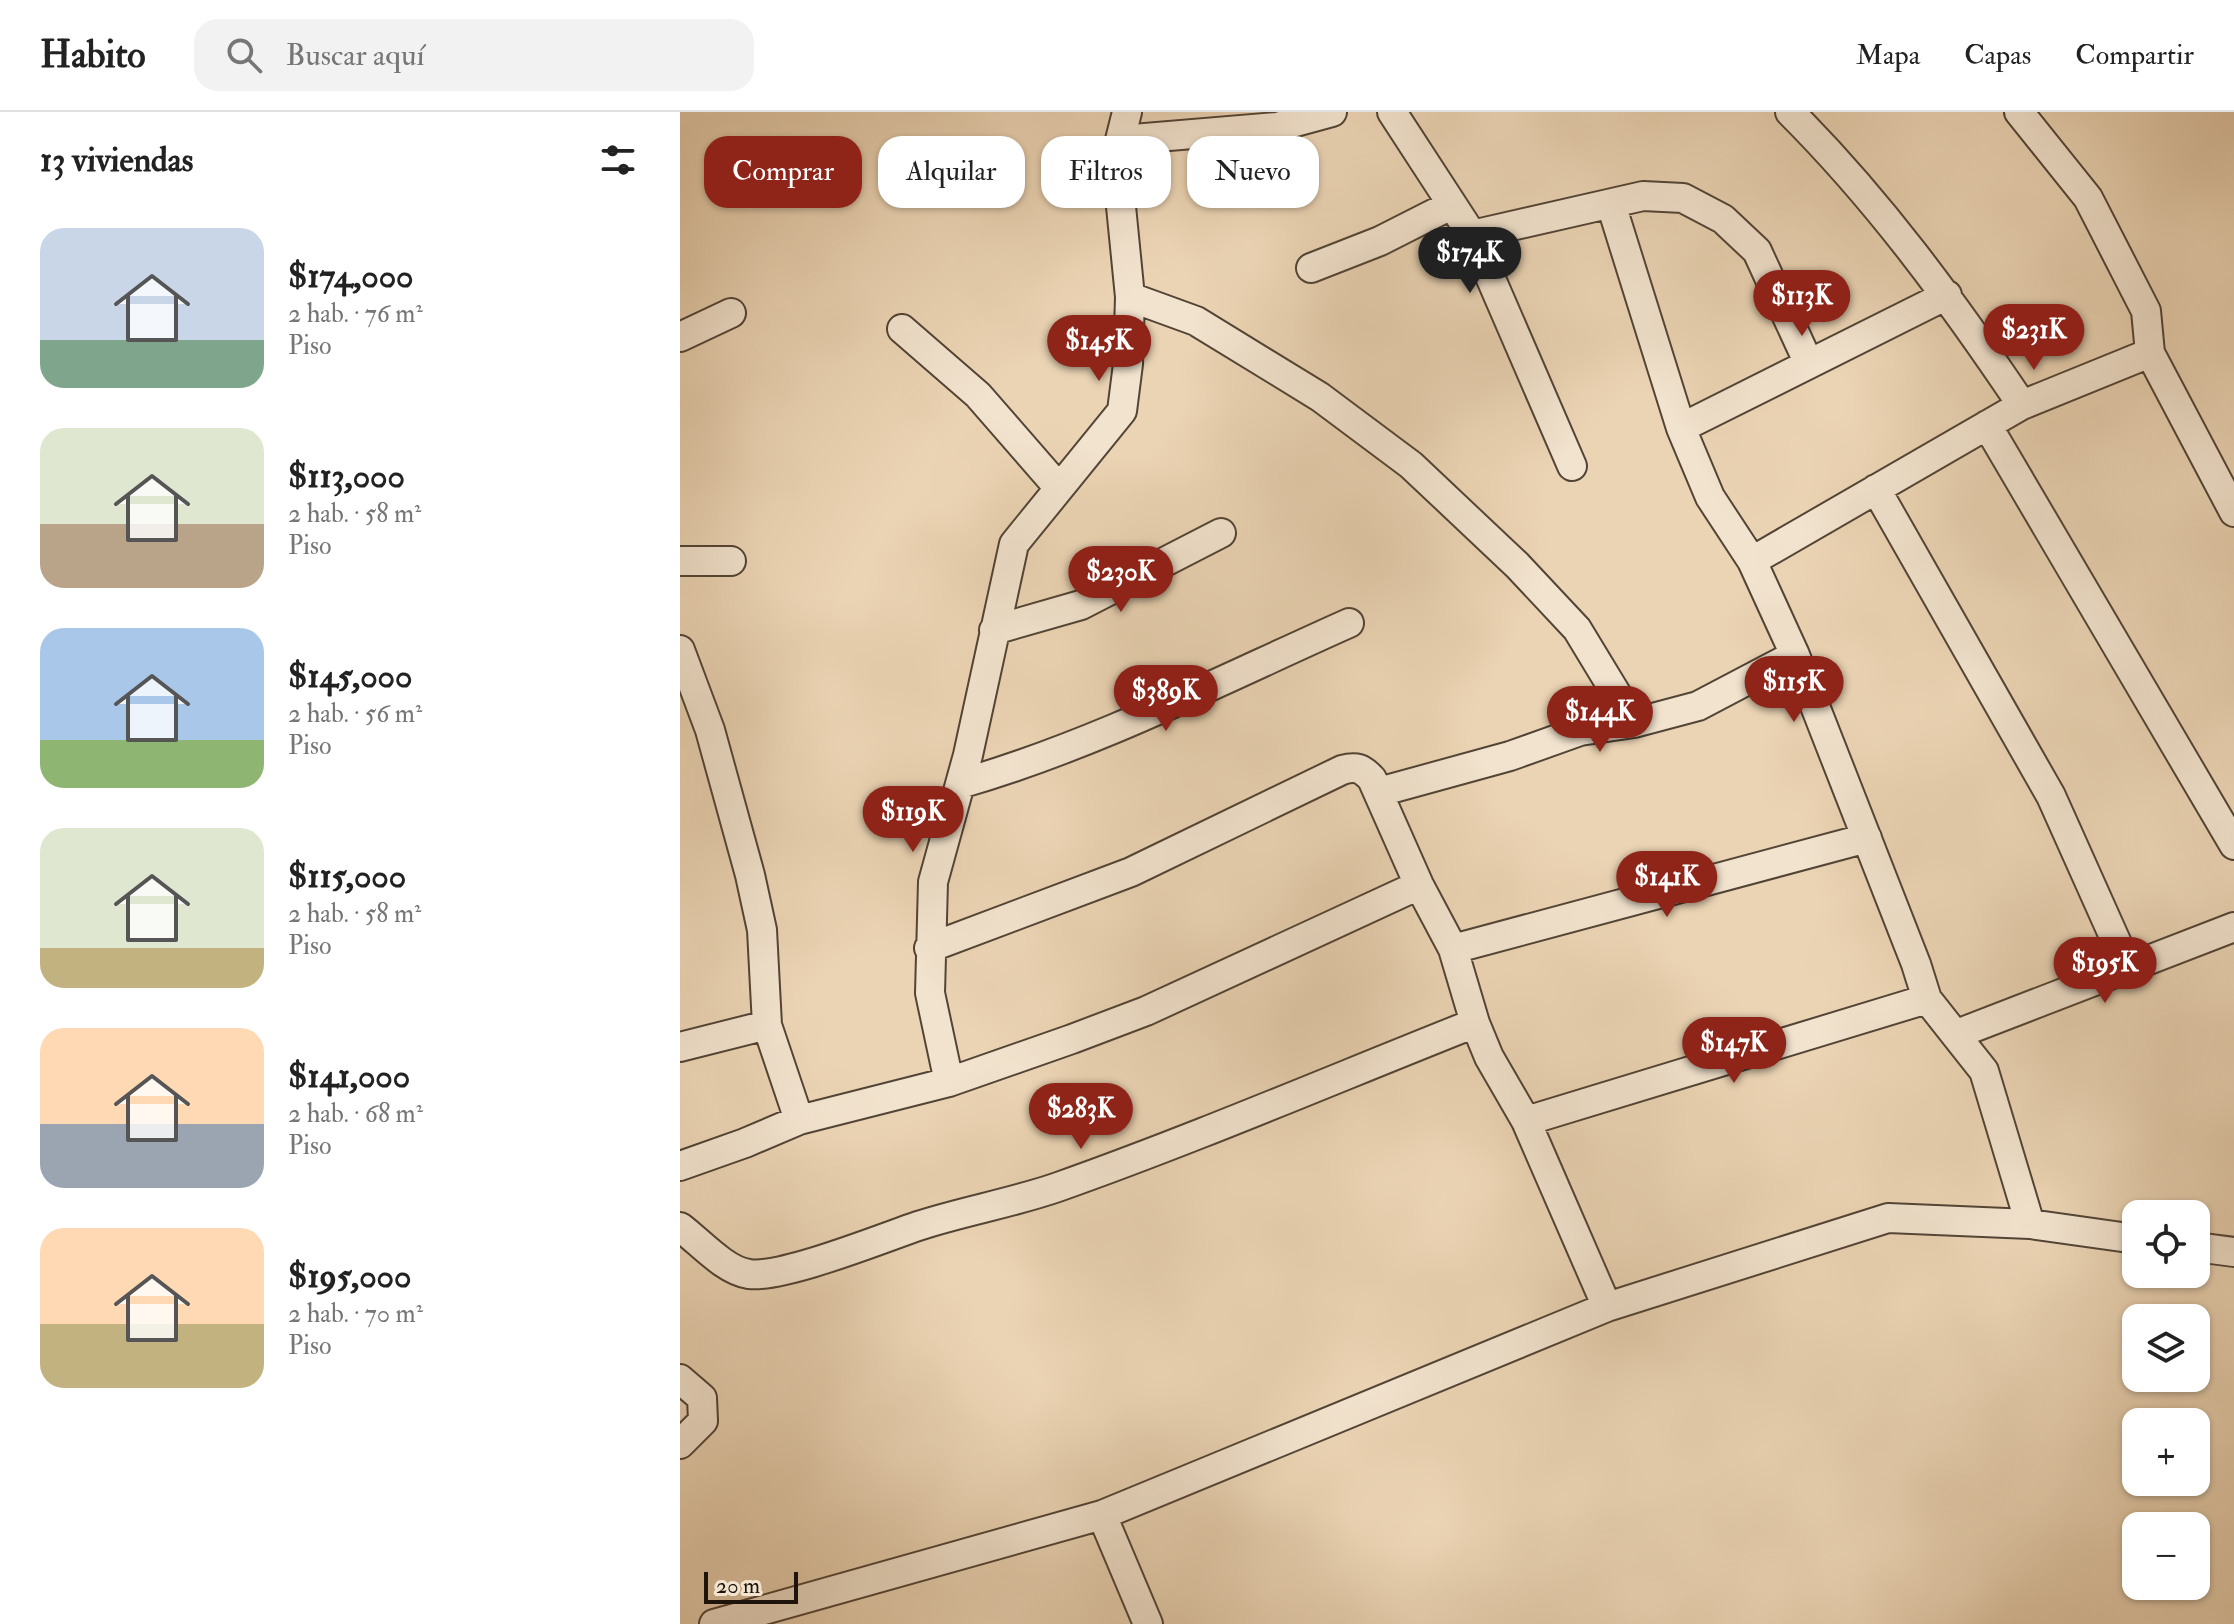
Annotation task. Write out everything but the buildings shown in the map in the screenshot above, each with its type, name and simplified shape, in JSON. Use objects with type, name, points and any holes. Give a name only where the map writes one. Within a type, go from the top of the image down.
[{"type":"street","points":[[1122,136],[1127,112]]},
{"type":"street","points":[[1169,136],[1277,127],[1332,112]]},
{"type":"street","points":[[1392,112],[1472,235],[1572,466]]},
{"type":"street","points":[[1790,112],[1837,159],[1947,295],[2022,405]]},
{"type":"street","points":[[2019,112],[2088,198],[2146,311],[2150,353],[2234,512]]},
{"type":"street","points":[[1472,235],[1643,196],[1683,198],[1723,219],[1757,251],[1809,364]]},
{"type":"street","points":[[1611,204],[1681,428],[1710,497],[1752,561],[1795,655],[1927,999],[1984,1071],[2030,1224]]},
{"type":"street","points":[[1311,268],[1380,241],[1451,205]]},
{"type":"street","points":[[949,1082],[930,993],[933,882],[950,811],[960,784],[994,630],[1006,593],[1014,544],[1122,411],[1130,297],[1121,208]]},
{"type":"street","points":[[1681,428],[1947,295]]},
{"type":"street","points":[[1130,297],[1196,321],[1320,397],[1411,465],[1517,565],[1577,629],[1634,723]]},
{"type":"street","points":[[680,337],[731,313]]},
{"type":"street","points":[[902,329],[978,395],[1059,488]]},
{"type":"street","points":[[1752,561],[2022,405],[2150,353]]},
{"type":"street","points":[[1987,425],[2234,845]]},
{"type":"street","points":[[1876,489],[2051,796],[2128,968]]},
{"type":"street","points":[[994,630],[1081,605],[1221,533]]},
{"type":"street","points":[[680,561],[731,561]]},
{"type":"street","points":[[960,784],[1015,769],[1102,733],[1349,623]]},
{"type":"street","points":[[680,650],[710,730],[750,875],[762,930],[767,1025],[799,1120]]},
{"type":"street","points":[[1379,792],[1510,756],[1580,731],[1634,723],[1698,706],[1795,655]]},
{"type":"street","points":[[929,948],[1131,872],[1342,770],[1354,767],[1363,769],[1379,792],[1419,885],[1453,949],[1475,1023],[1489,1057],[1526,1121],[1607,1307]]},
{"type":"street","points":[[1453,949],[1867,838]]},
{"type":"street","points":[[680,1166],[799,1120],[949,1082],[1146,1011],[1419,885]]},
{"type":"street","points":[[1957,1034],[2234,927]]},
{"type":"street","points":[[1526,1121],[1927,999]]},
{"type":"street","points":[[680,1227],[725,1262],[747,1274],[765,1274],[805,1264],[927,1224],[1053,1189],[1171,1146],[1475,1023]]},
{"type":"street","points":[[680,1047],[767,1025]]},
{"type":"street","points":[[714,1624],[1102,1515],[1607,1307],[1888,1218],[2030,1224],[2122,1237]]},
{"type":"street","points":[[2210,1249],[2234,1252]]},
{"type":"street","points":[[680,1379],[702,1398],[703,1421],[680,1444]]},
{"type":"street","points":[[1102,1515],[1148,1624]]}]
